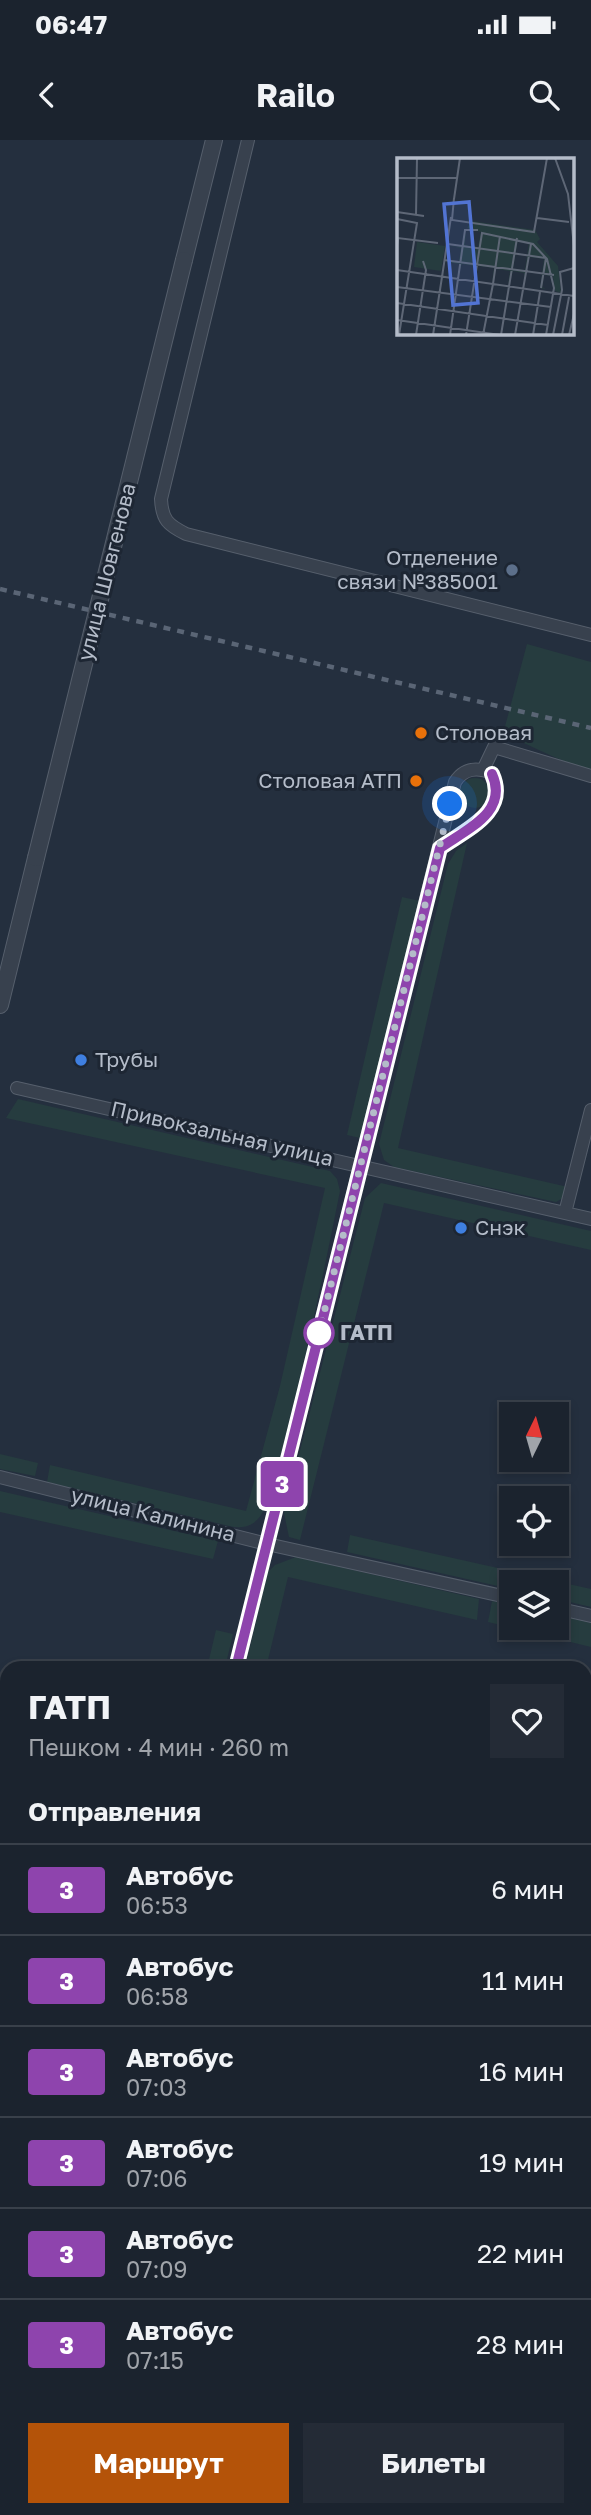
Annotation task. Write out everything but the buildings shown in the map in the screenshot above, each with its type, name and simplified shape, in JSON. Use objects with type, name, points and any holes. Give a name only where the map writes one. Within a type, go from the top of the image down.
[{"type":"street","name":"улица Шовгенова","points":[[0,1005],[214,140]]},
{"type":"street","points":[[248,140],[161,499],[162,515],[167,525],[186,534],[591,635]]},
{"type":"street","points":[[483,770],[494,747],[591,776]]},
{"type":"street","points":[[238,1661],[440,848],[454,782],[460,773],[483,770],[492,774],[496,784],[497,801],[488,813],[440,848]]},
{"type":"street","name":"Привокзальная улица","points":[[17,1088],[591,1219]]},
{"type":"street","points":[[565,1213],[591,1110]]},
{"type":"street","name":"улица Калинина","points":[[0,1477],[267,1544],[499,1595]]},
{"type":"street","points":[[569,1611],[591,1616]]},
{"type":"green space","points":[[527,644],[591,662],[591,771],[503,734]]},
{"type":"green space","points":[[475,778],[486,782],[490,793],[486,804],[475,808],[464,804],[460,793],[464,782]]},
{"type":"green space","points":[[467,843],[398,1148],[568,1187],[563,1198],[556,1202],[394,1167],[384,1160],[379,1144],[448,864],[456,851]]},
{"type":"green space","points":[[402,897],[420,901],[360,1138],[347,1135]]},
{"type":"green space","points":[[18,1099],[330,1171],[337,1179],[340,1191],[334,1221],[277,1475],[266,1506],[251,1525],[229,1526],[47,1482],[50,1465],[246,1511],[280,1386],[325,1188],[6,1118]]},
{"type":"green space","points":[[381,1183],[591,1231],[591,1250],[384,1203],[300,1540],[289,1537],[284,1513],[365,1198]]},
{"type":"green space","points":[[0,1454],[38,1463],[35,1476],[0,1469]]},
{"type":"green space","points":[[0,1491],[218,1541],[213,1559],[0,1512]]},
{"type":"green space","points":[[350,1535],[506,1570],[499,1570],[499,1586],[347,1552]]},
{"type":"green space","points":[[296,1557],[479,1599],[477,1620],[288,1577],[268,1661],[247,1661],[268,1572],[275,1565]]},
{"type":"green space","points":[[569,1584],[591,1589],[591,1607],[569,1602]]},
{"type":"green space","points":[[492,1601],[499,1602],[499,1625],[488,1622]]},
{"type":"green space","points":[[569,1618],[591,1623],[591,1647],[562,1640],[569,1640]]},
{"type":"green space","points":[[216,1630],[233,1634],[227,1661],[209,1661]]},
{"type":"railway","points":[[0,589],[591,728]]},
{"type":"bus line","name":"3","points":[[238,1661],[440,848],[488,813],[497,801],[496,784],[492,774]]},
{"type":"place","name":"Отделение связи №385001","points":[[512,570]]},
{"type":"place","name":"Столовая","points":[[421,733]]},
{"type":"place","name":"Столовая АТП","points":[[416,781]]},
{"type":"place","name":"Трубы","points":[[81,1060]]},
{"type":"place","name":"Снэк","points":[[461,1228]]},
{"type":"place","name":"ГАТП","points":[[319,1333]]},
{"type":"route","points":[[319,1333],[450,804]]}]
